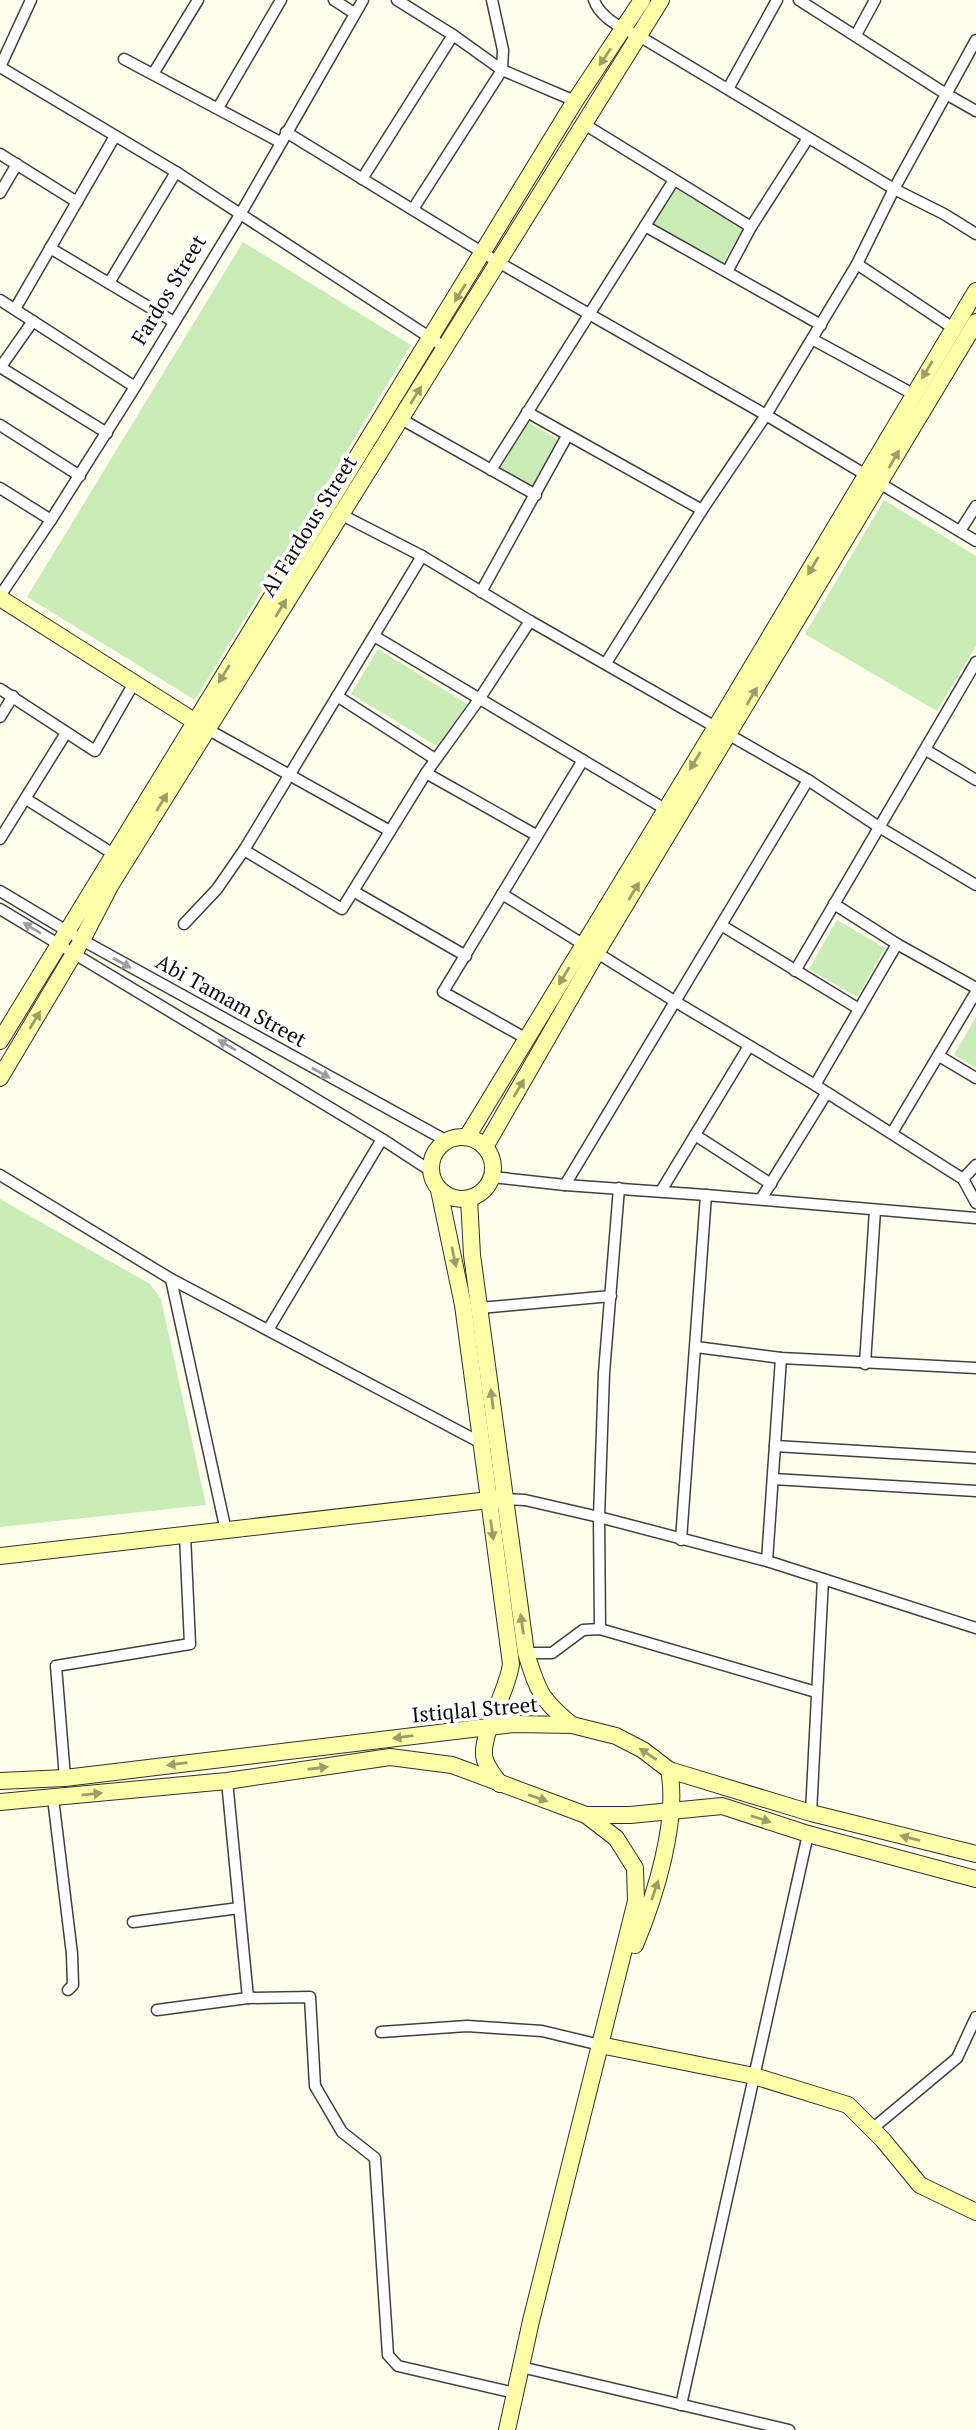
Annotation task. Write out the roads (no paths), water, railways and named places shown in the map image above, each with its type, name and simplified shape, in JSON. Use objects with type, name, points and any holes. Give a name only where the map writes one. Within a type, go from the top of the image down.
[{"type":"main road","name":"Al Fardous Street","points":[[333,510],[401,419],[446,348],[575,102],[642,0]]},
{"type":"main road","name":"Al Fardous Street","points":[[0,1041],[115,855],[201,725],[333,510],[432,338],[584,124],[661,0]]},
{"type":"main road","points":[[873,480],[913,394],[976,291]]},
{"type":"main road","points":[[467,1137],[527,1039],[591,948],[873,480],[976,322]]},
{"type":"main road","name":"Fardos Street","points":[[0,597],[201,725]]},
{"type":"main road","name":"Al Fardous Street","points":[[0,1078],[78,947],[201,725]]},
{"type":"main road","points":[[485,1147],[666,809],[722,731]]},
{"type":"main road","points":[[439,1190],[458,1200],[469,1199],[488,1187],[494,1167],[485,1147],[467,1137],[447,1141],[433,1158],[431,1171],[439,1190],[490,1446]]},
{"type":"main road","points":[[469,1199],[511,1664],[509,1678],[483,1744],[485,1759],[500,1784]]},
{"type":"main road","points":[[0,1556],[496,1499]]},
{"type":"main road","points":[[496,1499],[526,1653],[537,1690],[554,1710],[572,1725]]},
{"type":"main road","name":"Istiqlal Street","points":[[0,1781],[65,1778],[513,1724],[572,1725],[615,1736],[643,1750],[669,1770],[811,1813],[976,1854]]},
{"type":"main road","name":"Istiqlal Street","points":[[0,1802],[227,1781],[390,1757],[452,1765],[586,1815],[630,1815],[722,1807],[808,1834],[976,1879]]},
{"type":"main road","points":[[612,1999],[637,1942],[661,1874],[673,1790],[669,1770]]},
{"type":"main road","points":[[506,2430],[636,1901],[635,1868],[616,1838],[586,1815]]},
{"type":"main road","points":[[600,2045],[754,2076],[848,2105],[920,2185],[976,2212]]},
{"type":"street","points":[[31,0],[0,67],[176,172],[446,348]]},
{"type":"street","points":[[153,74],[198,0]]},
{"type":"street","points":[[218,108],[281,0]]},
{"type":"street","points":[[334,0],[354,13]]},
{"type":"street","name":"Fardos Street","points":[[0,597],[135,387],[240,213],[363,0]]},
{"type":"street","points":[[397,0],[502,70],[575,102]]},
{"type":"street","points":[[413,209],[502,70],[503,50],[492,0]]},
{"type":"street","points":[[594,0],[597,10],[623,29],[639,36],[894,189],[944,214],[976,234]]},
{"type":"street","points":[[728,89],[777,0]]},
{"type":"street","points":[[799,0],[976,111]]},
{"type":"street","points":[[856,35],[875,0]]},
{"type":"street","points":[[362,178],[453,35]]},
{"type":"street","points":[[606,663],[702,510],[766,415],[858,264],[894,189],[976,40]]},
{"type":"street","points":[[124,58],[218,108],[283,137],[362,178],[491,258],[766,415],[976,541]]},
{"type":"street","points":[[584,124],[751,227]]},
{"type":"street","points":[[15,309],[115,136]]},
{"type":"street","points":[[727,272],[751,227],[808,138]]},
{"type":"street","points":[[0,154],[77,202]]},
{"type":"street","points":[[0,193],[17,164]]},
{"type":"street","points":[[109,283],[176,172]]},
{"type":"street","points":[[491,470],[674,180]]},
{"type":"street","points":[[645,226],[821,325]]},
{"type":"street","points":[[50,248],[174,322]]},
{"type":"street","points":[[858,264],[953,328]]},
{"type":"street","points":[[0,300],[135,387]]},
{"type":"street","points":[[33,321],[0,367],[107,433]]},
{"type":"street","points":[[811,339],[913,394]]},
{"type":"street","points":[[527,412],[702,510]]},
{"type":"street","points":[[401,419],[536,495]]},
{"type":"street","points":[[0,425],[80,476]]},
{"type":"street","points":[[481,592],[567,436]]},
{"type":"street","points":[[0,488],[51,520]]},
{"type":"street","points":[[960,531],[976,506]]},
{"type":"street","points":[[333,510],[422,555],[530,621],[808,780],[879,827],[976,885]]},
{"type":"street","points":[[184,924],[217,889],[244,850],[422,555]]},
{"type":"street","points":[[0,571],[11,578]]},
{"type":"street","points":[[244,850],[342,909],[435,759],[480,698],[530,621]]},
{"type":"street","points":[[374,636],[666,809]]},
{"type":"street","points":[[795,971],[976,663]]},
{"type":"street","points":[[0,689],[95,751],[134,683]]},
{"type":"street","points":[[0,718],[13,696]]},
{"type":"street","points":[[337,696],[435,759]]},
{"type":"street","points":[[201,725],[390,831]]},
{"type":"street","points":[[0,839],[66,733]]},
{"type":"street","points":[[926,750],[976,780]]},
{"type":"street","points":[[527,1039],[443,992],[583,760]]},
{"type":"street","points":[[426,773],[536,835]]},
{"type":"street","points":[[565,1185],[808,780]]},
{"type":"street","points":[[26,799],[115,855]]},
{"type":"street","name":"Abi Tamam Street","points":[[0,891],[63,938],[431,1171]]},
{"type":"street","points":[[353,891],[466,956]]},
{"type":"street","points":[[502,894],[815,1085],[963,1179],[976,1203]]},
{"type":"street","points":[[834,904],[976,990],[891,1133]]},
{"type":"street","name":"Abi Tamam Street","points":[[0,909],[63,938]]},
{"type":"street","points":[[721,925],[859,1009]]},
{"type":"street","points":[[815,1085],[897,944]]},
{"type":"street","name":"Abi Tamam Street","points":[[78,947],[447,1141]]},
{"type":"street","points":[[662,1191],[749,1046]]},
{"type":"street","points":[[939,1056],[976,1078]]},
{"type":"street","points":[[761,1199],[826,1094]]},
{"type":"street","points":[[695,1135],[771,1184]]},
{"type":"street","points":[[268,1330],[382,1139]]},
{"type":"street","points":[[963,1179],[976,1165]]},
{"type":"street","points":[[0,1175],[171,1279],[490,1446]]},
{"type":"street","points":[[493,1177],[976,1218]]},
{"type":"street","points":[[600,1629],[599,1517],[604,1373],[619,1188]]},
{"type":"street","points":[[681,1540],[706,1195]]},
{"type":"street","points":[[865,1364],[875,1210]]},
{"type":"street","points":[[171,1279],[226,1531]]},
{"type":"street","points":[[480,1308],[611,1296]]},
{"type":"street","points":[[696,1347],[781,1358],[976,1368]]},
{"type":"street","points":[[767,1561],[781,1358]]},
{"type":"street","points":[[775,1446],[976,1458]]},
{"type":"street","points":[[773,1479],[976,1491]]},
{"type":"street","points":[[496,1499],[525,1500],[767,1561],[976,1628]]},
{"type":"street","points":[[65,1778],[56,1666],[190,1644],[186,1535]]},
{"type":"street","points":[[811,1813],[823,1579]]},
{"type":"street","points":[[526,1653],[552,1653],[583,1630],[600,1629],[816,1692]]},
{"type":"street","points":[[227,1781],[248,1998]]},
{"type":"street","points":[[53,1798],[72,1954],[73,1986],[68,1990]]},
{"type":"street","points":[[681,2404],[808,1834]]},
{"type":"street","points":[[133,1922],[239,1908]]},
{"type":"street","points":[[157,2010],[248,1998],[310,1997],[315,2085],[342,2132],[375,2158],[388,2355],[398,2366],[515,2393]]},
{"type":"street","points":[[872,2129],[957,2058],[976,2017]]},
{"type":"street","points":[[381,2032],[480,2027],[542,2031],[600,2045]]},
{"type":"street","points":[[521,2367],[789,2430]]}]
